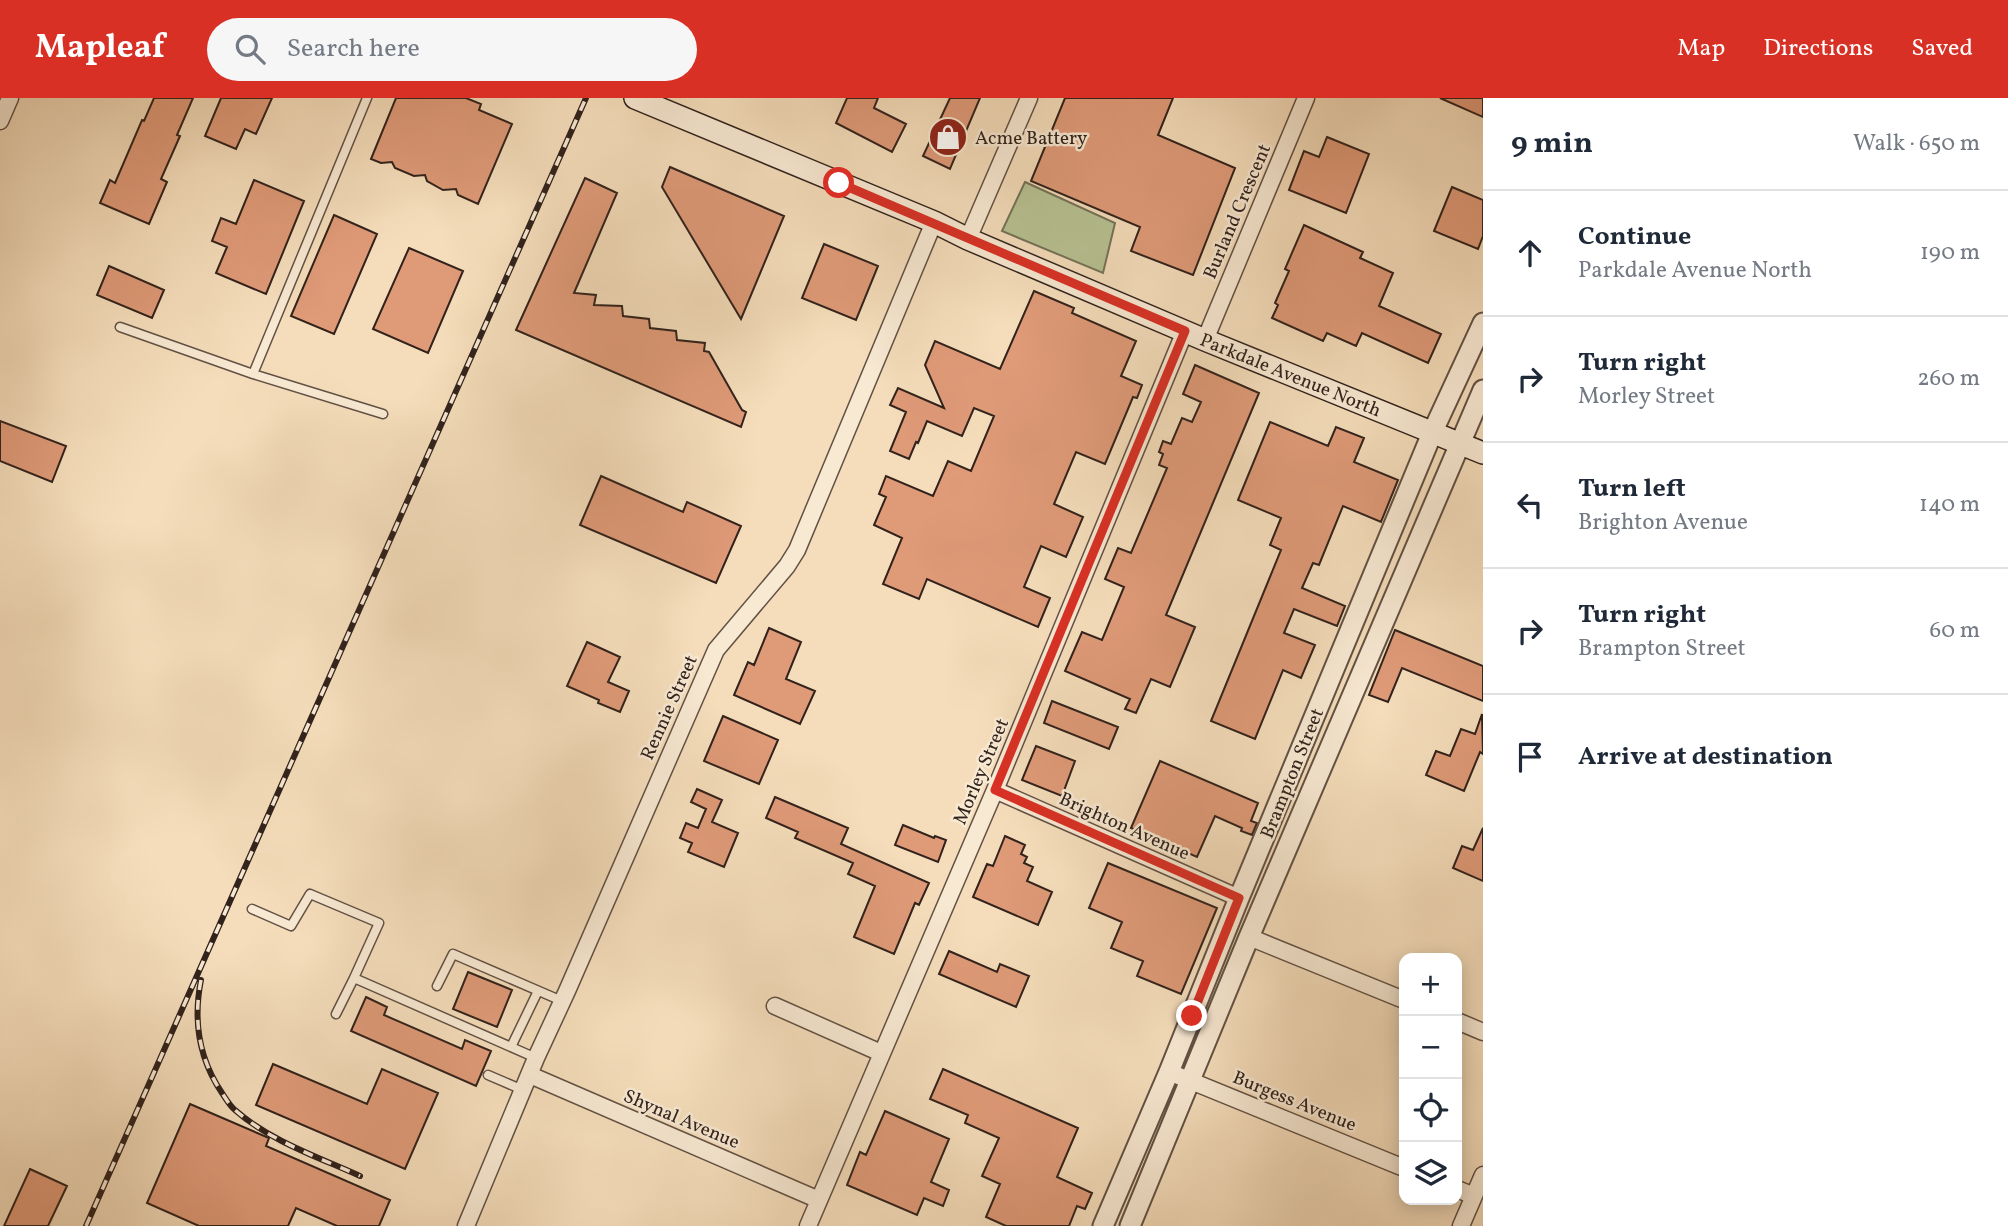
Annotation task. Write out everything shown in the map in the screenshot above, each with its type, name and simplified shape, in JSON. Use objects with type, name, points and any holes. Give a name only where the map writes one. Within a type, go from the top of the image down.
[{"type":"main road","name":"Parkdale Avenue North","points":[[645,100],[1195,335],[1483,453]]},
{"type":"street","points":[[0,121],[10,98]]},
{"type":"street","points":[[968,239],[1029,98]]},
{"type":"street","name":"Burland Crescent","points":[[1195,335],[1306,98]]},
{"type":"street","name":"Rennie Street","points":[[466,1226],[536,1058],[716,650],[797,551],[934,222]]},
{"type":"street","name":"Brampton Street","points":[[1103,1226],[1433,431],[1483,323]]},
{"type":"street","name":"Morley Street","points":[[808,1226],[995,790],[1195,335]]},
{"type":"street","name":"Brampton Street","points":[[1130,1226],[1249,937],[1483,390]]},
{"type":"street","name":"Brighton Avenue","points":[[995,790],[1239,898]]},
{"type":"street","points":[[1249,937],[1399,998]]},
{"type":"street","points":[[775,1006],[881,1053]]},
{"type":"street","points":[[1462,1023],[1483,1032]]},
{"type":"street","name":"Burgess Avenue","points":[[1169,1072],[1399,1166]]},
{"type":"street","name":"Shynal Avenue","points":[[526,1082],[819,1200]]},
{"type":"street","points":[[1461,1226],[1483,1175]]},
{"type":"street","points":[[1462,1191],[1474,1196]]},
{"type":"lane","points":[[253,374],[367,98]]},
{"type":"lane","points":[[120,327],[253,374],[383,414]]},
{"type":"lane","points":[[252,909],[291,926],[310,894],[379,923],[337,1014]]},
{"type":"lane","points":[[437,986],[453,954],[562,1001]]},
{"type":"lane","points":[[354,978],[536,1058]]},
{"type":"lane","points":[[511,1047],[538,991]]},
{"type":"lane","points":[[488,1074],[526,1082]]},
{"type":"green space","points":[[1025,182],[1115,223],[1103,273],[1002,231]]},
{"type":"building","points":[[154,98],[193,98],[161,179],[167,182],[149,224],[100,203],[110,180],[115,183]]},
{"type":"building","points":[[221,98],[272,98],[256,134],[245,129],[236,149],[205,136]]},
{"type":"building","points":[[396,98],[466,98],[481,104],[479,110],[512,124],[478,204],[458,195],[456,189],[443,190],[427,181],[425,175],[414,176],[395,168],[392,162],[381,163],[371,159]]},
{"type":"building","points":[[847,98],[878,98],[874,108],[906,124],[892,152],[836,123]]},
{"type":"building","name":"Acme Battery","points":[[950,98],[980,98],[950,169],[923,156]]},
{"type":"building","points":[[1065,98],[1173,98],[1158,135],[1235,168],[1193,275],[1131,251],[1140,227],[1031,181]]},
{"type":"building","points":[[1440,98],[1483,98],[1483,117]]},
{"type":"building","points":[[1327,137],[1369,154],[1346,213],[1289,190],[1304,151],[1319,157]]},
{"type":"building","points":[[670,167],[784,216],[741,319],[662,187]]},
{"type":"building","points":[[585,178],[617,193],[574,293],[596,295],[594,305],[622,306],[623,316],[649,319],[650,328],[676,331],[677,340],[705,343],[704,351],[709,352],[742,410],[746,412],[741,427],[516,330]]},
{"type":"building","points":[[254,180],[304,201],[266,294],[216,273],[227,247],[212,241],[221,218],[236,224]]},
{"type":"building","points":[[1452,187],[1483,200],[1483,236],[1478,249],[1434,231]]},
{"type":"building","points":[[334,215],[377,234],[334,334],[291,316]]},
{"type":"building","points":[[1304,225],[1363,252],[1360,258],[1393,273],[1379,306],[1441,334],[1428,363],[1362,333],[1356,346],[1327,333],[1323,341],[1272,318],[1278,305],[1275,303],[1289,271],[1285,269]]},
{"type":"building","points":[[824,244],[878,266],[856,320],[802,298]]},
{"type":"building","points":[[409,248],[463,271],[428,353],[373,329]]},
{"type":"building","points":[[109,266],[164,290],[152,318],[97,295]]},
{"type":"building","points":[[1034,291],[1074,308],[1072,313],[1136,341],[1121,376],[1142,385],[1137,398],[1133,397],[1105,464],[1076,452],[1054,504],[1083,517],[1066,557],[1041,546],[1024,587],[1050,598],[1038,627],[927,579],[919,599],[883,584],[902,538],[874,525],[886,497],[879,494],[886,476],[933,496],[948,461],[971,471],[994,416],[974,408],[962,436],[927,421],[909,459],[890,451],[906,412],[890,405],[898,388],[944,408],[925,365],[935,341],[1000,369]]},
{"type":"building","points":[[1195,365],[1259,393],[1166,615],[1195,627],[1170,687],[1151,679],[1136,713],[1125,709],[1130,699],[1065,671],[1082,632],[1102,640],[1124,587],[1105,579],[1118,548],[1131,553],[1167,468],[1159,465],[1163,454],[1159,452],[1163,441],[1171,444],[1182,418],[1192,422],[1201,402],[1183,394]]},
{"type":"building","points":[[0,421],[66,446],[52,482],[0,461]]},
{"type":"building","points":[[1270,422],[1328,446],[1336,427],[1364,438],[1354,462],[1398,480],[1381,522],[1343,506],[1319,565],[1313,563],[1302,588],[1345,606],[1337,626],[1294,609],[1284,633],[1315,645],[1301,678],[1283,670],[1255,739],[1211,721],[1281,550],[1270,545],[1281,518],[1238,500]]},
{"type":"building","points":[[601,476],[683,512],[687,502],[741,526],[716,583],[580,525]]},
{"type":"building","points":[[769,628],[801,642],[786,679],[815,691],[800,724],[734,695],[748,662],[754,665]]},
{"type":"building","points":[[1395,630],[1483,666],[1483,701],[1402,668],[1388,702],[1369,695]]},
{"type":"building","points":[[587,642],[620,657],[608,682],[629,691],[620,712],[567,686]]},
{"type":"building","points":[[1052,701],[1118,727],[1109,749],[1044,723]]},
{"type":"building","points":[[1482,714],[1483,754],[1480,752],[1464,791],[1426,775],[1436,751],[1450,756],[1461,729],[1475,734]]},
{"type":"building","points":[[723,716],[778,740],[759,784],[704,761]]},
{"type":"building","points":[[1036,746],[1075,761],[1062,796],[1022,780]]},
{"type":"building","points":[[1160,761],[1258,803],[1251,821],[1257,823],[1252,835],[1215,816],[1197,857],[1131,828]]},
{"type":"building","points":[[697,789],[722,800],[712,822],[738,833],[724,867],[688,852],[692,843],[680,838],[686,823],[698,828],[706,809],[691,802]]},
{"type":"building","points":[[775,797],[848,828],[841,844],[929,883],[919,905],[915,903],[894,954],[854,937],[875,886],[848,874],[853,863],[795,838],[798,832],[766,818]]},
{"type":"building","points":[[903,825],[946,840],[938,862],[895,845]]},
{"type":"building","points":[[1483,828],[1483,881],[1453,868],[1462,846],[1473,850]]},
{"type":"building","points":[[1005,836],[1025,845],[1021,854],[1027,857],[1024,863],[1033,867],[1027,881],[1052,892],[1038,925],[973,897],[987,864],[993,866]]},
{"type":"building","points":[[1108,863],[1217,908],[1181,994],[1137,976],[1143,961],[1111,948],[1122,922],[1089,908]]},
{"type":"building","points":[[949,951],[997,972],[1000,964],[1029,976],[1016,1007],[939,974]]},
{"type":"building","points":[[468,972],[512,990],[497,1027],[453,1009]]},
{"type":"building","points":[[366,997],[387,1007],[384,1015],[462,1049],[465,1040],[491,1051],[476,1086],[351,1031]]},
{"type":"building","points":[[273,1064],[367,1104],[382,1069],[438,1093],[405,1169],[256,1105]]},
{"type":"building","points":[[943,1069],[1078,1128],[1057,1177],[1092,1193],[1085,1209],[1077,1206],[1069,1226],[1006,1226],[986,1217],[1000,1184],[982,1176],[999,1138],[965,1123],[968,1115],[930,1099]]},
{"type":"building","points":[[190,1104],[269,1138],[266,1146],[390,1200],[379,1226],[337,1226],[296,1208],[288,1226],[199,1226],[147,1203]]},
{"type":"building","points":[[885,1111],[949,1139],[931,1182],[949,1190],[943,1206],[924,1198],[917,1215],[847,1185],[860,1152],[866,1155]]},
{"type":"building","points":[[30,1169],[67,1186],[48,1226],[4,1226]]},
{"type":"railway","points":[[86,1226],[586,98]]},
{"type":"railway","points":[[201,980],[198,1024],[203,1053],[214,1080],[230,1104],[263,1131],[360,1176]]},
{"type":"place","name":"Acme Battery","points":[[948,137]]},
{"type":"route","points":[[839,183],[1185,331],[995,790],[1239,898],[1192,1016]]}]
